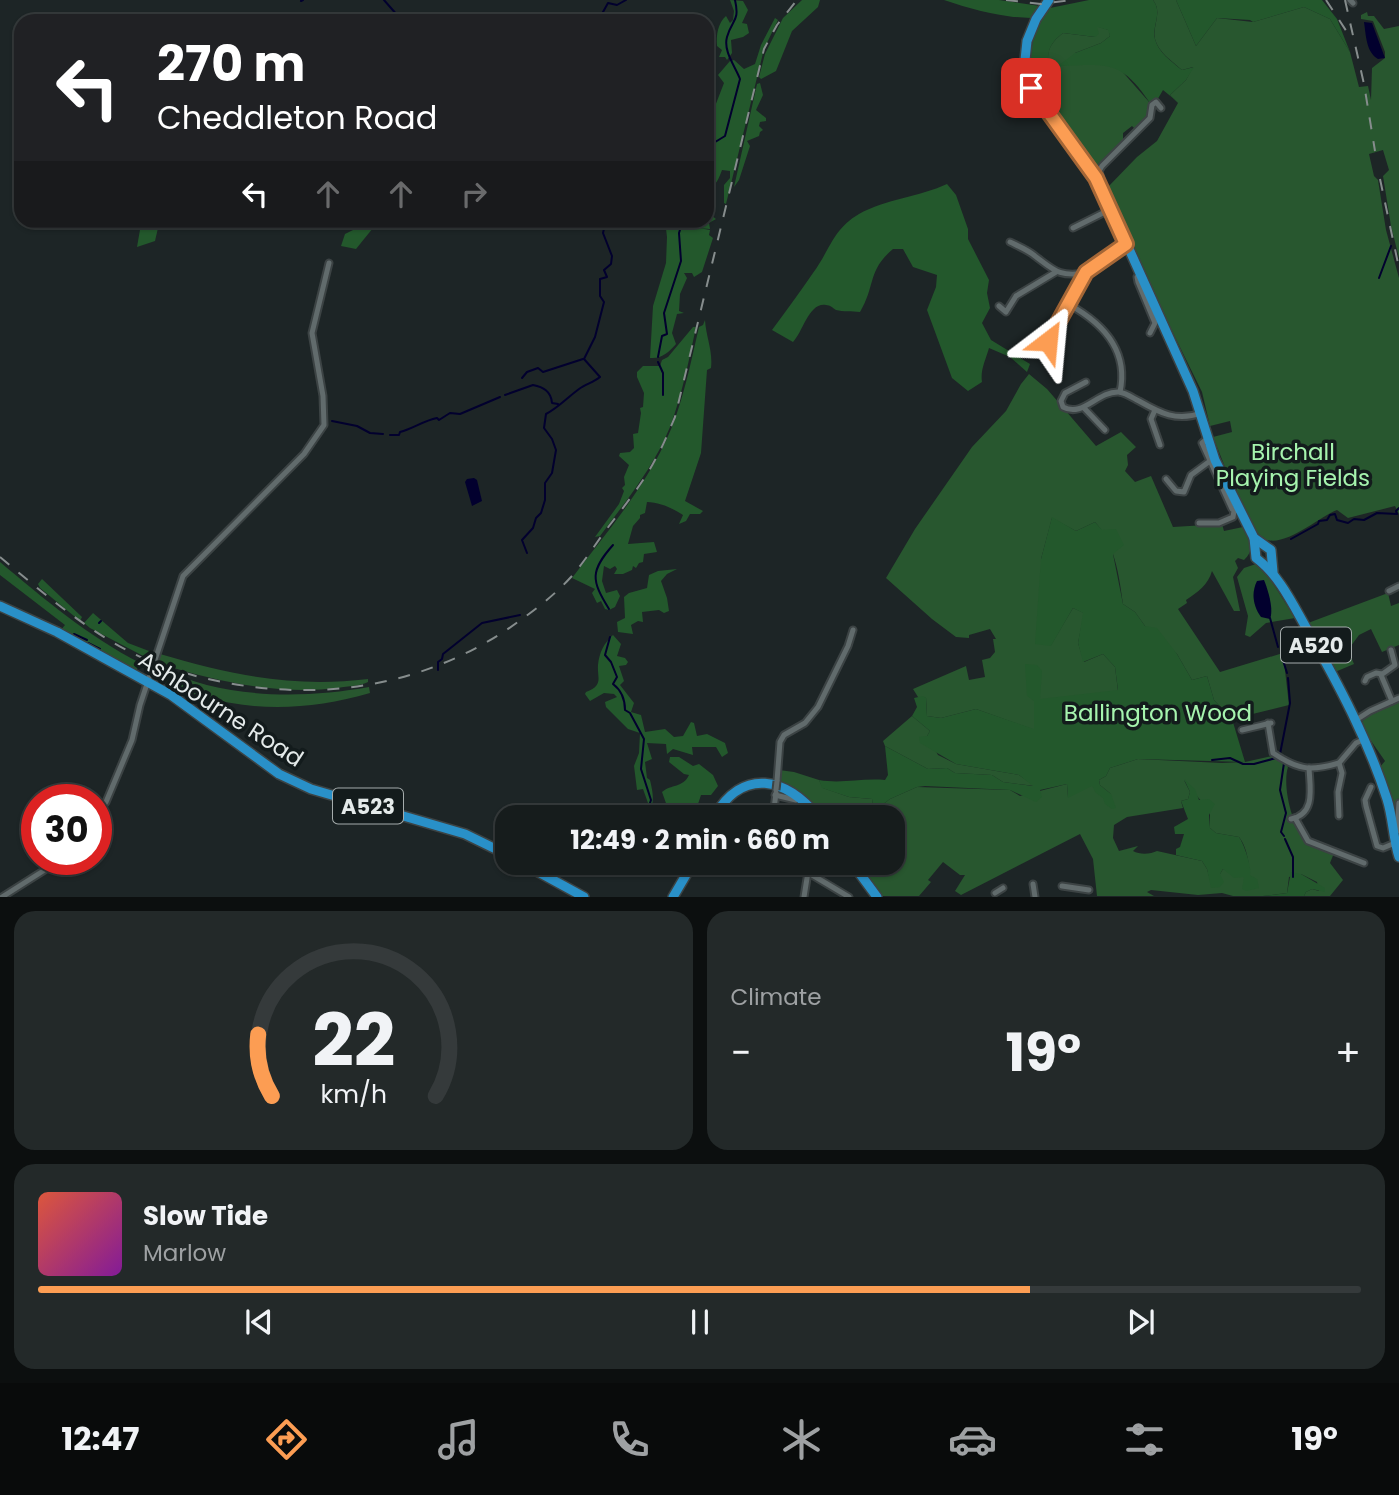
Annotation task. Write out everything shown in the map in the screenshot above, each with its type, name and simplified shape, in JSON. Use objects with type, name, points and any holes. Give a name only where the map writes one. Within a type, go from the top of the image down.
[{"type":"highway","points":[[1049,0],[1032,26],[1027,41],[1025,60],[1031,88],[1102,189],[1170,337],[1201,413],[1211,460],[1259,547]]},
{"type":"highway","points":[[1259,547],[1270,549],[1266,560],[1255,556],[1259,547]]},
{"type":"highway","name":"A520","points":[[1266,560],[1365,739],[1390,808],[1399,857]]},
{"type":"highway","name":"Ashbourne Road","points":[[0,606],[57,632],[149,682],[182,702],[279,774],[322,792],[465,834],[495,849]]},
{"type":"highway","points":[[723,805],[730,796],[750,786],[776,784],[788,789],[805,805]]},
{"type":"highway","points":[[544,875],[584,897]]},
{"type":"highway","points":[[673,897],[686,875]]},
{"type":"highway","points":[[861,875],[877,897]]},
{"type":"street","points":[[1102,189],[1100,169],[1150,118],[1152,105],[1156,102],[1161,108]]},
{"type":"street","points":[[1073,228],[1111,209]]},
{"type":"street","points":[[1010,242],[1056,272],[1086,272]]},
{"type":"street","points":[[1047,344],[1086,272],[1126,244]]},
{"type":"street","points":[[112,788],[132,740],[140,705],[183,576],[304,454],[324,425],[323,396],[312,333],[328,263]]},
{"type":"street","points":[[999,306],[1006,312],[1016,296],[1056,272]]},
{"type":"street","points":[[1140,275],[1137,277],[1138,282],[1155,323],[1150,333]]},
{"type":"street","points":[[1068,304],[1091,317],[1108,335],[1122,368],[1120,392]]},
{"type":"street","points":[[1086,382],[1065,393],[1061,401],[1063,407],[1068,410],[1084,408],[1097,398],[1120,392],[1155,410],[1182,418],[1201,413]]},
{"type":"street","points":[[1084,408],[1105,430]]},
{"type":"street","points":[[1155,410],[1151,419],[1160,445]]},
{"type":"street","points":[[1166,479],[1176,491],[1182,493],[1186,491],[1191,475],[1211,460]]},
{"type":"street","points":[[1199,523],[1219,523],[1233,517],[1237,511]]},
{"type":"street","points":[[1389,591],[1399,586]]},
{"type":"street","points":[[774,805],[779,742],[805,723],[818,707],[853,630]]},
{"type":"street","points":[[1391,650],[1399,673]]},
{"type":"street","points":[[1365,681],[1374,673],[1381,674],[1395,665]]},
{"type":"street","points":[[1381,674],[1392,701]]},
{"type":"street","points":[[1356,720],[1399,698]]},
{"type":"street","points":[[1241,731],[1270,723],[1273,753],[1285,758],[1291,765],[1309,768],[1339,763],[1356,743],[1365,739]]},
{"type":"street","points":[[1337,813],[1342,773],[1339,763]]},
{"type":"street","points":[[1309,768],[1309,806],[1305,813],[1293,819],[1308,841],[1364,863]]},
{"type":"street","points":[[1371,790],[1365,800],[1380,849],[1394,839],[1397,832],[1399,803]]},
{"type":"street","points":[[776,793],[800,800]]},
{"type":"street","points":[[2,897],[37,875]]},
{"type":"street","points":[[804,897],[808,875]]},
{"type":"street","points":[[813,875],[849,897]]},
{"type":"street","points":[[1032,887],[1035,897]]},
{"type":"street","points":[[1063,897],[1063,887],[1087,889]]},
{"type":"green space","points":[[730,0],[743,1],[748,10],[742,23],[747,24],[749,33],[731,40],[732,53],[727,60],[725,57],[719,57],[722,50],[717,46],[717,38],[723,19],[726,16],[730,23],[733,20],[734,11]]},
{"type":"green space","points":[[802,0],[820,0],[818,7],[792,31],[776,71],[761,79],[759,77],[765,54],[783,18]]},
{"type":"green space","points":[[944,0],[999,0],[1040,6],[1031,18],[987,12]]},
{"type":"green space","points":[[1089,0],[1153,0],[1157,10],[1154,34],[1159,48],[1182,70],[1194,67],[1186,80],[1170,95],[1179,103],[1163,90],[1156,102],[1150,103],[1130,78],[1111,67],[1058,66],[1075,53],[1101,43],[1110,36],[1108,30],[1097,27],[1099,34],[1095,37],[1063,33],[1059,36],[1050,49],[1049,62],[1045,66],[1037,65],[1041,79],[1034,83],[1031,52],[1035,34],[1044,17],[1050,8]]},
{"type":"green space","name":"Birchall Playing Fields","points":[[1153,0],[1176,0],[1196,46],[1217,18],[1253,22],[1304,7],[1330,19],[1350,52],[1359,87],[1368,86],[1371,100],[1372,68],[1385,58],[1385,52],[1373,21],[1361,19],[1361,15],[1367,12],[1368,16],[1374,16],[1384,29],[1399,26],[1399,258],[1383,176],[1389,170],[1383,150],[1369,154],[1374,176],[1378,180],[1386,230],[1399,278],[1399,514],[1395,506],[1348,518],[1337,510],[1289,537],[1269,540],[1258,534],[1237,493],[1237,486],[1231,482],[1213,437],[1232,432],[1230,421],[1210,426],[1202,392],[1139,264],[1106,189],[1157,141],[1178,103],[1170,95],[1186,80],[1193,67],[1182,70],[1159,48],[1154,34],[1157,10]]},
{"type":"green space","points":[[1176,0],[1322,0],[1337,19],[1350,52],[1330,19],[1304,7],[1253,22],[1217,18],[1196,46]]},
{"type":"green space","points":[[775,18],[778,20],[764,49],[726,204],[724,185],[730,178],[730,171],[722,170],[714,185],[714,109],[724,83],[718,75],[730,61],[734,60],[744,69],[755,64]]},
{"type":"green space","points":[[1096,26],[1109,30],[1110,36],[1101,43],[1075,53],[1120,69],[1150,103],[1148,116],[1136,130],[1132,126],[1123,133],[1123,142],[1096,171],[1034,83],[1037,65],[1048,62],[1049,49],[1059,36],[1063,33],[1095,37]]},
{"type":"green space","points":[[760,83],[763,95],[756,110],[766,121],[760,122],[759,126],[763,130],[759,136],[747,141],[750,146],[739,180],[734,187],[757,84]]},
{"type":"green space","points":[[947,184],[956,195],[968,229],[968,239],[989,280],[987,293],[990,308],[982,323],[991,340],[1030,364],[1027,372],[1010,357],[989,348],[982,382],[968,391],[952,378],[927,310],[936,287],[937,275],[913,267],[903,249],[893,249],[879,264],[860,312],[839,311],[820,305],[811,313],[793,342],[772,330],[838,233],[850,220],[880,205]]},
{"type":"green space","points":[[140,228],[158,228],[155,241],[137,247]]},
{"type":"green space","points":[[357,228],[373,228],[356,249],[341,246],[345,234]]},
{"type":"green space","points":[[666,228],[699,228],[710,230],[709,235],[713,238],[702,272],[694,277],[692,273],[684,273],[687,278],[680,294],[679,311],[684,313],[677,314],[672,333],[676,344],[662,356],[650,358],[653,306],[666,263]]},
{"type":"green space","points":[[705,320],[711,368],[707,370],[701,453],[685,501],[703,511],[700,514],[690,514],[686,521],[679,524],[683,515],[666,506],[647,502],[645,513],[640,515],[633,526],[628,544],[654,542],[657,552],[644,554],[643,562],[623,574],[614,574],[617,569],[615,566],[610,569],[604,566],[602,581],[606,593],[617,590],[620,596],[615,607],[605,609],[601,601],[597,603],[592,593],[595,589],[572,578],[616,521],[656,460],[676,416],[699,327]]},
{"type":"green space","points":[[693,327],[696,327],[682,390],[663,442],[629,497],[600,536],[595,537],[619,504],[624,491],[624,477],[629,465],[619,456],[620,453],[630,452],[634,448],[633,434],[638,433],[640,408],[643,407],[644,393],[637,372],[643,366],[660,366],[662,360],[668,357]]},
{"type":"green space","points":[[1029,374],[1047,389],[1096,446],[1121,432],[1136,447],[1127,455],[1128,465],[1125,471],[1135,482],[1151,476],[1173,527],[1222,524],[1224,531],[1243,527],[1251,548],[1244,560],[1238,558],[1235,561],[1238,568],[1233,577],[1240,611],[1234,611],[1212,571],[1205,584],[1178,609],[1220,672],[1283,653],[1289,705],[1232,719],[1214,700],[1207,676],[1192,680],[1177,654],[1145,626],[1135,612],[1123,604],[1112,550],[1095,522],[1076,531],[1052,518],[1041,559],[1051,645],[1073,608],[1084,613],[1078,643],[1084,662],[1103,654],[1115,667],[1118,691],[1034,701],[1035,730],[976,709],[941,718],[927,716],[926,698],[918,697],[913,689],[966,666],[969,680],[985,677],[982,660],[990,658],[995,652],[993,639],[996,639],[990,629],[969,635],[969,638],[956,637],[886,578],[915,529],[972,447],[1006,411]]},
{"type":"green space","name":"Ballington Wood","points":[[1052,517],[1076,531],[1095,522],[1102,530],[1116,529],[1124,545],[1113,554],[1123,604],[1135,612],[1145,626],[1157,628],[1192,680],[1207,676],[1214,700],[1232,719],[1245,762],[1138,759],[1110,768],[1106,776],[1099,780],[1100,785],[1111,794],[1116,808],[1112,809],[1092,786],[1068,798],[1067,784],[1040,790],[1042,797],[1036,802],[1010,790],[925,786],[917,787],[882,805],[873,805],[872,799],[849,797],[822,788],[819,780],[885,780],[888,775],[885,746],[928,769],[947,768],[955,773],[992,775],[1003,782],[1033,786],[1019,775],[956,764],[920,743],[919,737],[927,736],[930,731],[912,716],[917,707],[914,698],[923,696],[926,698],[927,716],[941,718],[976,709],[1034,729],[1034,701],[1027,696],[1025,664],[1037,665],[1042,671],[1040,699],[1118,690],[1115,667],[1103,654],[1083,662],[1078,643],[1083,613],[1073,608],[1051,646],[1035,644],[1041,559]]},
{"type":"green space","points":[[0,562],[84,629],[140,663],[136,671],[60,631],[65,625],[0,575]]},
{"type":"green space","points":[[1256,564],[1264,569],[1295,618],[1266,623],[1250,637],[1245,635],[1248,616],[1237,577],[1244,568]]},
{"type":"green space","points":[[677,569],[661,581],[669,611],[642,612],[643,622],[638,621],[631,625],[633,634],[618,632],[617,622],[625,618],[624,597],[647,588],[649,575]]},
{"type":"green space","points":[[42,579],[82,617],[80,621],[40,588],[38,584]]},
{"type":"green space","points":[[1388,593],[1391,606],[1399,603],[1399,645],[1382,652],[1371,629],[1359,635],[1348,650],[1354,664],[1335,672],[1308,623]]},
{"type":"green space","points":[[93,613],[128,643],[149,651],[147,658],[84,623]]},
{"type":"green space","points":[[613,635],[621,644],[617,656],[628,662],[619,666],[624,681],[620,685],[634,703],[631,712],[641,715],[645,732],[665,729],[674,737],[683,736],[691,722],[694,723],[697,736],[707,734],[725,743],[728,753],[722,757],[716,747],[692,747],[693,755],[673,749],[667,754],[666,744],[647,743],[652,759],[645,762],[653,793],[652,805],[647,805],[643,789],[637,790],[634,766],[639,753],[640,733],[628,729],[606,707],[605,702],[617,697],[614,694],[604,693],[590,701],[585,694],[597,684],[598,665],[605,645]]},
{"type":"green space","points":[[160,654],[262,678],[314,682],[368,679],[368,682],[354,686],[293,690],[228,682],[163,665],[161,668],[210,686],[236,691],[290,694],[369,687],[370,693],[314,705],[286,707],[232,703],[179,689],[152,677]]},
{"type":"green space","points":[[1399,701],[1399,798],[1395,808],[1380,767],[1385,761],[1362,722]]},
{"type":"green space","points":[[912,716],[930,731],[927,736],[938,755],[956,764],[1019,775],[1035,786],[1003,782],[992,775],[955,773],[947,768],[928,769],[885,746],[883,741]]},
{"type":"green space","points":[[1272,756],[1280,758],[1288,767],[1287,796],[1297,828],[1311,845],[1334,853],[1330,863],[1343,880],[1330,896],[1304,896],[1312,889],[1319,891],[1317,882],[1301,874],[1289,877],[1287,893],[1263,896],[1233,896],[1222,893],[1198,895],[1151,890],[1147,892],[1154,896],[1097,896],[1093,859],[1080,834],[961,895],[955,891],[965,875],[960,875],[943,862],[919,896],[880,896],[864,875],[905,875],[905,805],[882,805],[917,787],[1010,790],[1020,796],[1067,784],[1068,797],[1092,785],[1111,794],[1100,785],[1099,780],[1106,776],[1110,768],[1138,759],[1245,762]],"holes":[[[1184,780],[1210,812],[1210,828],[1216,833],[1239,837],[1247,855],[1250,876],[1223,869],[1212,887],[1202,861],[1157,851],[1145,854],[1133,851],[1138,846],[1119,851],[1113,838],[1114,825],[1127,817],[1183,808],[1181,801],[1188,799],[1190,792]]]},
{"type":"green space","points":[[670,757],[679,757],[693,766],[699,764],[713,775],[718,786],[711,795],[701,795],[696,805],[667,805],[662,792],[684,782],[689,775],[669,762]]},
{"type":"green space","points":[[779,770],[819,780],[823,788],[849,797],[872,799],[873,805],[807,805],[779,782]]},
{"type":"green space","points":[[1184,779],[1195,789],[1199,800],[1209,799],[1215,804],[1209,815],[1210,828],[1216,833],[1239,837],[1247,856],[1250,875],[1257,879],[1259,888],[1246,891],[1242,889],[1244,877],[1234,878],[1223,869],[1220,874],[1224,882],[1220,887],[1211,888],[1207,869],[1202,861],[1176,855],[1176,849],[1180,847],[1184,834],[1175,834],[1174,827],[1188,819],[1181,801],[1188,799],[1190,792]]},
{"type":"green space","points":[[1291,872],[1301,874],[1325,888],[1325,892],[1312,889],[1304,896],[1263,896],[1287,893]]},
{"type":"shaded area","points":[[1364,22],[1372,23],[1385,58],[1378,59],[1371,52]]},
{"type":"shaded area","points":[[474,478],[477,480],[482,501],[472,506],[465,482]]},
{"type":"shaded area","points":[[1264,580],[1271,605],[1270,619],[1261,617],[1254,599],[1257,581]]},
{"type":"waterway","points":[[384,0],[396,14]]},
{"type":"waterway","points":[[602,14],[608,3],[617,5],[626,0]]},
{"type":"waterway","points":[[714,143],[725,136],[740,79],[726,42],[736,17],[735,0]]},
{"type":"waterway","points":[[527,553],[522,540],[541,513],[545,500],[545,483],[552,473],[556,450],[544,428],[546,414],[600,377],[584,359],[595,337],[604,302],[600,296],[600,279],[607,277],[604,270],[611,264],[612,256],[603,233],[604,228]]},
{"type":"waterway","points":[[658,357],[662,336],[667,334],[664,313],[681,261],[681,228]]},
{"type":"waterway","points":[[1379,278],[1391,246]]},
{"type":"waterway","points":[[522,378],[527,372],[538,368],[543,372],[583,359]]},
{"type":"waterway","points":[[658,362],[663,373],[663,395]]},
{"type":"waterway","points":[[505,395],[533,385],[546,390],[552,403],[558,404]]},
{"type":"waterway","points":[[390,435],[399,435],[400,432],[432,419],[439,420],[450,413],[460,414],[500,397]]},
{"type":"waterway","points":[[332,421],[357,426],[370,433],[383,434]]},
{"type":"waterway","points":[[1291,539],[1319,521],[1327,520],[1330,515],[1335,514],[1337,520],[1348,523],[1354,519],[1364,520],[1377,513],[1397,514],[1399,508]]},
{"type":"waterway","points":[[609,609],[596,583],[596,576],[600,562],[613,545]]},
{"type":"waterway","points":[[438,670],[438,662],[443,654],[482,623],[520,615]]},
{"type":"waterway","points":[[1270,618],[1278,647]]},
{"type":"waterway","points":[[74,634],[87,640]]},
{"type":"waterway","points":[[610,637],[605,655],[617,677],[613,684],[620,692],[625,710],[630,713],[644,739],[641,769],[651,800],[649,805]]},
{"type":"waterway","points":[[88,643],[100,649]]},
{"type":"waterway","points":[[1281,654],[1287,673]]},
{"type":"waterway","points":[[1280,754],[1290,703],[1288,678]]},
{"type":"waterway","points":[[1212,760],[1230,758],[1243,764],[1254,764],[1276,758]]},
{"type":"waterway","points":[[1284,763],[1280,790],[1286,813],[1281,832],[1284,836]]},
{"type":"waterway","points":[[1285,839],[1293,857],[1293,877]]},
{"type":"railway","points":[[162,666],[250,687],[338,689],[381,682],[424,671],[465,654],[522,619],[571,577],[634,494],[661,449],[675,417],[764,49],[777,25],[797,0]]},
{"type":"railway","points":[[1006,0],[1041,4],[1072,0]]},
{"type":"railway","points":[[1326,0],[1347,32]]},
{"type":"railway","points":[[1345,0],[1364,84],[1375,151]]},
{"type":"railway","points":[[1380,179],[1399,268]]},
{"type":"railway","points":[[0,557],[88,627],[147,660]]},
{"type":"route","points":[[1031,88],[1096,178],[1126,244],[1086,272],[1048,341]]}]
